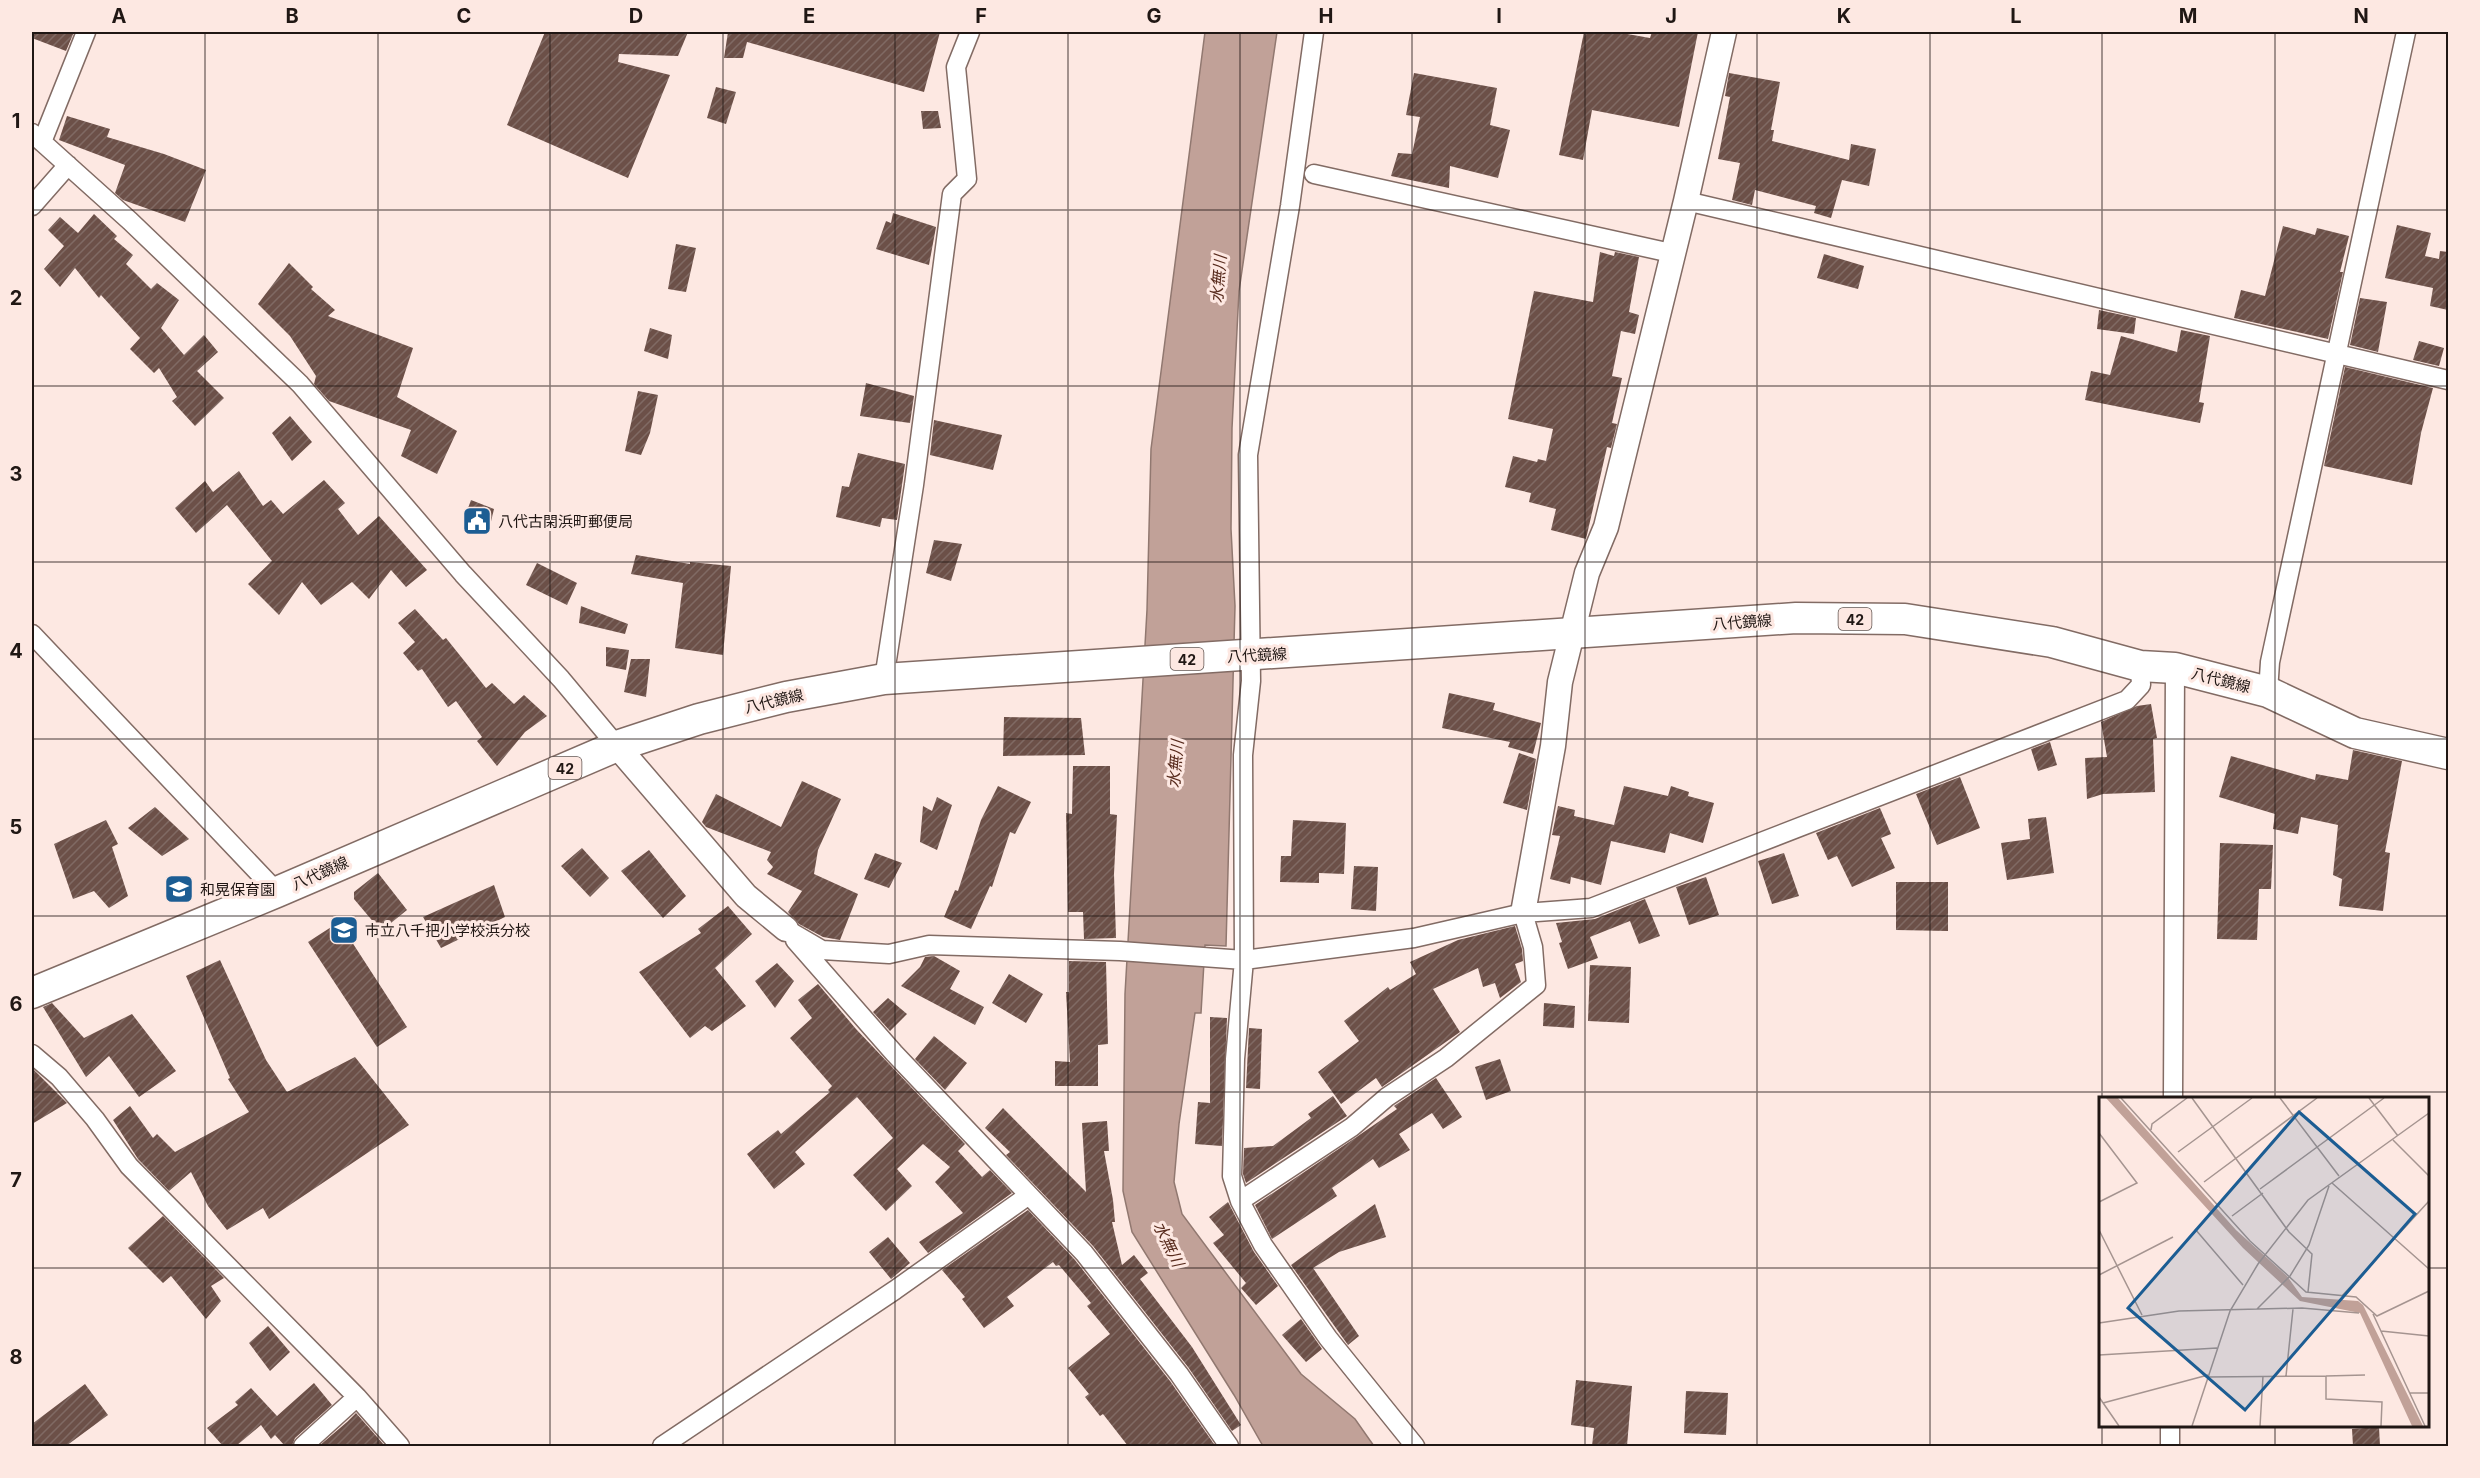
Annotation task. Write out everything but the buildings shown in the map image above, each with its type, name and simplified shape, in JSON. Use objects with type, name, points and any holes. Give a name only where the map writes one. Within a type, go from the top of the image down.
[{"type":"main road","name":"八代鏡線","points":[[32,993],[277,892],[617,746],[699,719],[786,697],[884,679],[1796,618],[1905,619],[2052,642],[2140,666],[2175,668],[2268,692],[2355,733],[2448,754]]},
{"type":"street","points":[[86,32],[37,137],[130,221],[300,384],[463,574],[561,679],[746,896],[786,929],[822,950],[889,954],[928,945],[1120,951],[1244,960],[1414,938],[1522,913],[1591,908],[2127,700],[2141,685],[2140,666]]},
{"type":"street","points":[[884,679],[914,485],[952,194],[967,179],[956,67],[970,32]]},
{"type":"street","points":[[1314,32],[1297,137],[1290,206],[1248,455],[1247,655],[1243,755],[1244,960],[1235,1059],[1232,1176],[1240,1201],[1263,1245],[1328,1338],[1415,1446]]},
{"type":"street","points":[[1240,1201],[1352,1127],[1387,1097],[1446,1058],[1536,985],[1533,947],[1522,913],[1553,746],[1560,682],[1574,633],[1587,573],[1606,527],[1671,253],[1686,201],[1724,32]]},
{"type":"street","points":[[2268,692],[2271,662],[2406,32]]},
{"type":"street","points":[[32,206],[68,165]]},
{"type":"street","points":[[1314,174],[1671,253]]},
{"type":"street","points":[[1686,201],[2448,380]]},
{"type":"street","points":[[32,634],[277,892]]},
{"type":"street","points":[[2173,1097],[2175,668]]},
{"type":"street","points":[[786,929],[894,1053],[1029,1195],[1106,1281],[1179,1374],[1229,1446]]},
{"type":"street","points":[[32,1054],[59,1077],[95,1119],[129,1166],[357,1397],[400,1446]]},
{"type":"street","points":[[662,1446],[895,1290],[1029,1195]]},
{"type":"street","points":[[303,1446],[357,1397]]},
{"type":"street","points":[[2170,1427],[2170,1446]]},
{"type":"water","name":"水無川","points":[[1205,32],[1277,32],[1239,291],[1232,428],[1231,529],[1235,606],[1226,946],[1205,945],[1201,1013],[1195,1013],[1179,1124],[1174,1182],[1182,1214],[1301,1374],[1355,1419],[1374,1446],[1263,1446],[1234,1395],[1132,1232],[1123,1191],[1125,994],[1147,610],[1151,449]]},
{"type":"place","name":"八代古閑浜町郵便局","points":[[477,521]]},
{"type":"place","name":"和晃保育園","points":[[179,889]]},
{"type":"place","name":"市立八千把小学校浜分校","points":[[344,930]]}]
